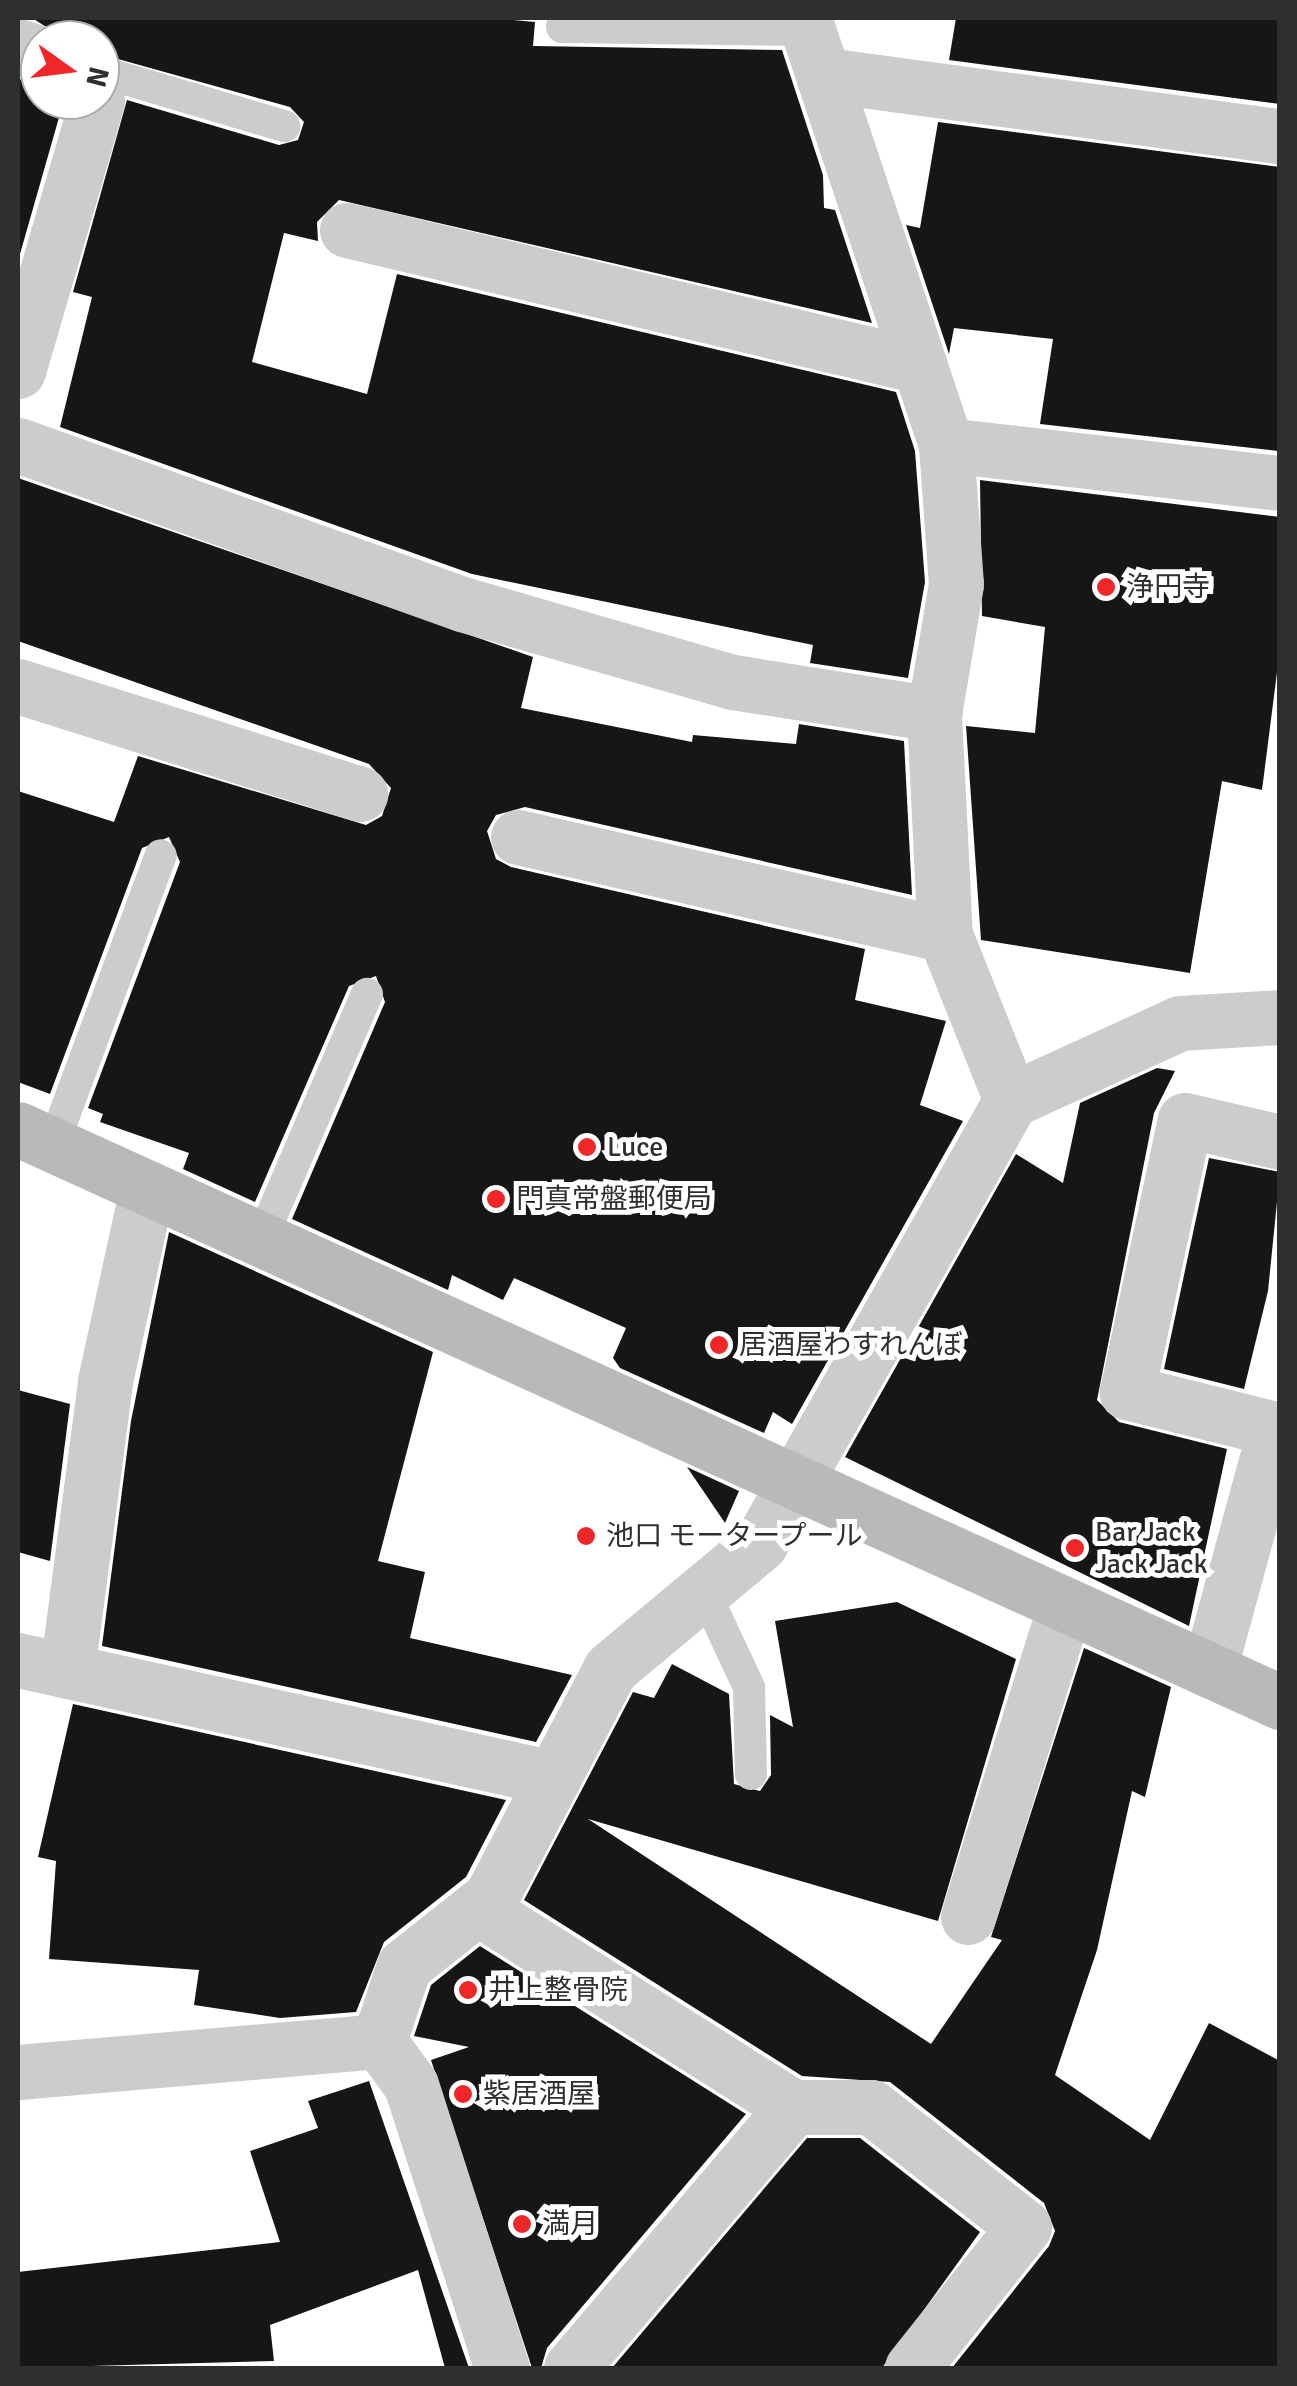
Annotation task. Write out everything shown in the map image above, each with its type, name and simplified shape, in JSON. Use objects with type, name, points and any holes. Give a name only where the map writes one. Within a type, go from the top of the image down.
[{"type":"street","points":[[1012,1100],[945,935],[934,714],[956,584],[946,445],[813,41],[1280,136]]},
{"type":"street","points":[[18,371],[90,120]]},
{"type":"street","points":[[347,230],[920,366]]},
{"type":"street","points":[[18,445],[462,604],[732,682],[934,714]]},
{"type":"street","points":[[946,445],[1280,483]]},
{"type":"street","points":[[18,686],[360,794]]},
{"type":"street","points":[[518,837],[945,935]]},
{"type":"street","points":[[379,2041],[404,1966],[478,1908],[610,1669],[760,1544],[789,1480],[1012,1100],[1180,1023],[1280,1017]]},
{"type":"street","points":[[1209,1670],[1275,1429],[1127,1392],[1184,1120],[1280,1142]]},
{"type":"street","points":[[35,1137],[1280,1702]]},
{"type":"street","points":[[148,1188],[42,1666],[553,1778]]},
{"type":"street","points":[[968,1918],[1065,1604]]},
{"type":"street","points":[[478,1908],[793,2107],[871,2107],[1024,2227],[912,2368]]},
{"type":"street","points":[[18,2072],[379,2041]]},
{"type":"street","points":[[379,2041],[411,2085],[502,2368]]},
{"type":"street","points":[[571,2368],[793,2107]]},
{"type":"lane","points":[[562,27],[813,41]]},
{"type":"lane","points":[[120,87],[284,126]]},
{"type":"lane","points":[[35,1137],[161,855]]},
{"type":"lane","points":[[260,1240],[367,994]]},
{"type":"lane","points":[[704,1591],[749,1687],[751,1774]]},
{"type":"building","points":[[32,18],[491,18],[535,22],[533,46],[782,50],[823,175],[824,208],[835,210],[872,323],[339,200],[317,222],[318,241],[284,233],[252,362],[367,394],[397,274],[896,392],[915,451],[925,582],[908,678],[810,663],[813,645],[472,574],[60,427],[92,297],[73,292],[127,100],[279,145],[298,140],[304,122],[290,107],[120,60],[120,20]]},
{"type":"building","points":[[956,18],[1280,18],[1280,104],[949,60]]},
{"type":"building","points":[[18,79],[20,120],[58,120],[18,261]]},
{"type":"building","points":[[938,122],[1280,167],[1278,451],[1040,424],[1053,339],[954,328],[949,354],[906,225],[920,228]]},
{"type":"building","points":[[18,478],[533,657],[521,708],[692,742],[693,735],[796,744],[799,724],[904,741],[912,895],[525,807],[496,815],[487,831],[496,859],[511,867],[865,949],[855,1000],[946,1021],[920,1105],[963,1121],[792,1424],[773,1412],[764,1433],[620,1368],[613,1358],[626,1328],[514,1278],[503,1300],[452,1275],[448,1290],[292,1219],[385,1002],[376,976],[349,986],[255,1202],[183,1169],[189,1153],[100,1122],[103,1114],[88,1108],[180,862],[169,837],[142,848],[50,1094],[18,1082],[18,791],[114,822],[138,756],[366,825],[382,816],[391,788],[369,764],[18,641]]},
{"type":"building","points":[[980,480],[1280,517],[1280,649],[1262,790],[1222,781],[1190,973],[981,940],[966,726],[1035,733],[1045,627],[982,616]]},
{"type":"building","points":[[1157,1068],[1175,1071],[1154,1113],[1097,1400],[1119,1422],[1227,1449],[1189,1626],[845,1457],[1016,1154],[1063,1183],[1080,1103]]},
{"type":"building","points":[[1209,1158],[1280,1172],[1268,1291],[1244,1389],[1164,1369]]},
{"type":"building","points":[[169,1232],[433,1352],[378,1561],[425,1572],[410,1638],[572,1675],[536,1742],[102,1646],[131,1421]]},
{"type":"building","points":[[18,1390],[70,1404],[50,1561],[18,1552]]},
{"type":"building","points":[[687,1467],[739,1491],[725,1523]]},
{"type":"building","points":[[897,1602],[1016,1659],[938,1921],[588,1819],[931,2044],[1002,1940],[991,1937],[1084,1648],[1171,1687],[1145,1797],[1132,1791],[1097,1950],[1055,2075],[1150,2140],[1209,2023],[1280,2061],[1280,2368],[952,2368],[1049,2246],[1055,2231],[1044,2203],[890,2082],[802,2076],[524,1900],[633,1692],[654,1698],[672,1664],[729,1694],[734,1784],[760,1791],[771,1775],[770,1715],[793,1727],[775,1621]]},
{"type":"building","points":[[73,1704],[506,1800],[466,1877],[384,1942],[356,2012],[280,2018],[194,2005],[199,1970],[49,1959],[56,1861],[38,1857]]},
{"type":"building","points":[[480,1946],[746,2114],[547,2348],[541,2368],[532,2368],[431,2060],[469,2047],[414,2036],[431,1985]]},
{"type":"building","points":[[369,2081],[469,2368],[445,2368],[418,2270],[270,2325],[274,2361],[18,2368],[18,2272],[280,2242],[250,2151],[318,2128],[308,2101]]},
{"type":"building","points":[[807,2138],[860,2138],[980,2232],[882,2368],[612,2368]]},
{"type":"place","name":"浄円寺","points":[[1106,587]]},
{"type":"place","name":"Luce","points":[[587,1147]]},
{"type":"place","name":"門真常盤郵便局","points":[[496,1199]]},
{"type":"place","name":"居酒屋わすれんぼ","points":[[719,1345]]},
{"type":"place","name":"池口 モータープール","points":[[586,1536]]},
{"type":"place","name":"Bar Jack Jack Jack","points":[[1075,1548]]},
{"type":"place","name":"井上整骨院","points":[[468,1990]]},
{"type":"place","name":"紫居酒屋","points":[[463,2094]]},
{"type":"place","name":"満月","points":[[522,2224]]}]
